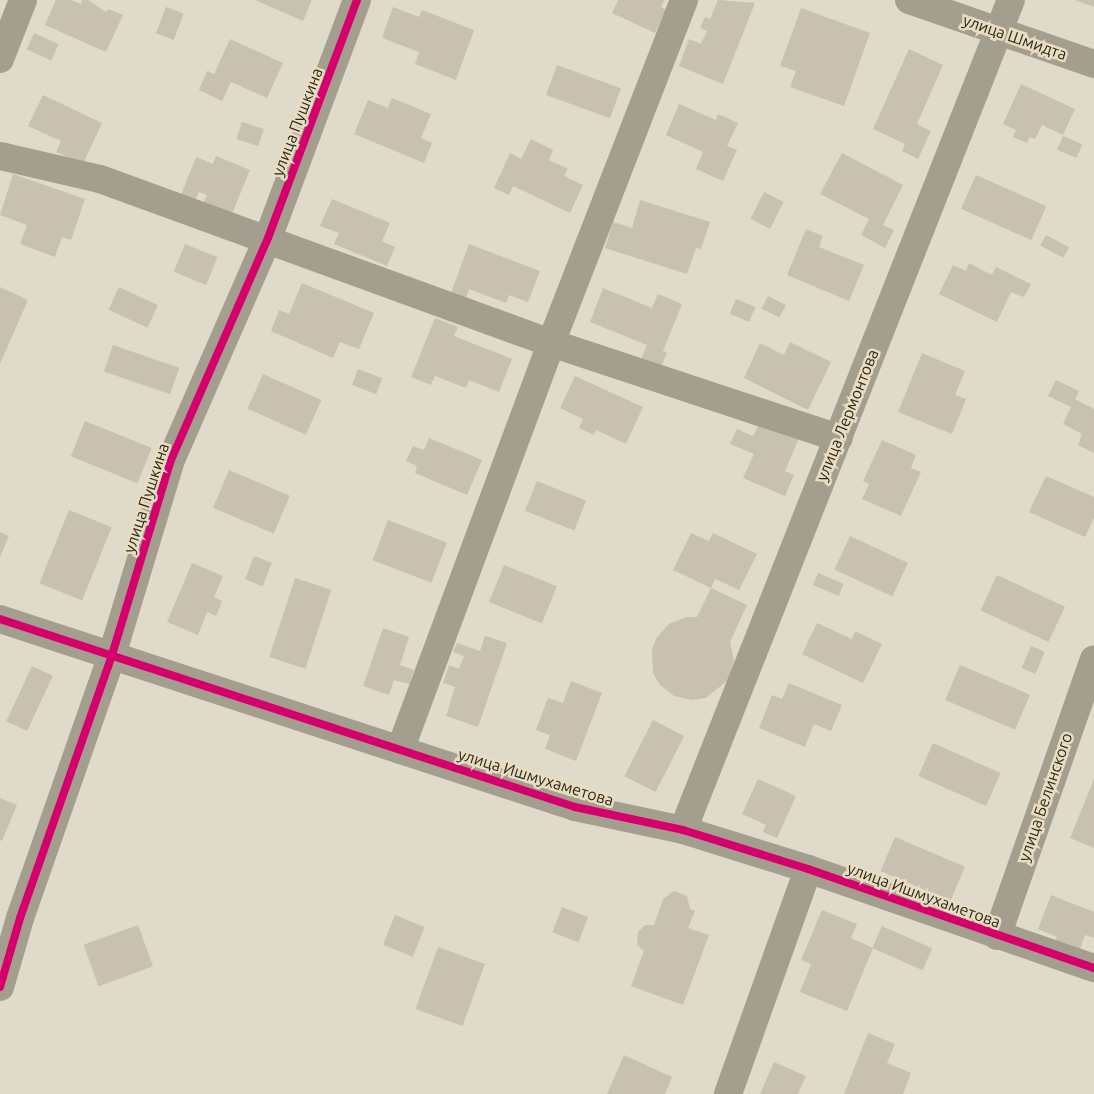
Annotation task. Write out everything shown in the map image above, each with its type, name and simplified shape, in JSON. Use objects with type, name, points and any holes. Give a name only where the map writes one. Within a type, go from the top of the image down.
[{"type":"street","points":[[0,59],[23,0]]},
{"type":"street","name":"улица Пушкина","points":[[0,987],[20,918],[112,655],[171,460],[268,238],[357,0]]},
{"type":"street","points":[[400,750],[551,343],[684,0]]},
{"type":"street","name":"улица Шмидта","points":[[908,0],[1094,64]]},
{"type":"street","name":"улица Лермонтова","points":[[683,830],[1011,0]]},
{"type":"street","points":[[0,156],[100,179],[268,238],[551,343],[838,438]]},
{"type":"street","name":"улица Ишмухаметова","points":[[0,619],[575,806],[683,830],[808,869],[1094,968]]},
{"type":"street","name":"улица Белинского","points":[[997,936],[1094,659]]},
{"type":"street","points":[[728,1094],[808,869]]},
{"type":"building","points":[[56,0],[71,0],[81,4],[82,0],[88,0],[106,12],[108,9],[123,15],[106,52],[45,25]]},
{"type":"building","points":[[255,0],[312,0],[303,21]]},
{"type":"building","points":[[618,0],[664,0],[661,7],[666,10],[655,33],[612,13]]},
{"type":"building","points":[[718,0],[755,3],[723,84],[679,66],[689,39],[701,44],[707,31],[700,28],[705,17],[710,19]]},
{"type":"building","points":[[1075,0],[1094,0],[1094,7]]},
{"type":"building","points":[[166,7],[184,14],[174,40],[156,33]]},
{"type":"building","points":[[393,7],[419,17],[422,10],[474,30],[456,80],[415,64],[419,52],[382,38]]},
{"type":"building","points":[[801,8],[870,33],[844,106],[790,87],[796,71],[780,66]]},
{"type":"building","points":[[34,33],[59,44],[51,60],[27,49]]},
{"type":"building","points":[[230,39],[283,63],[267,98],[231,82],[222,101],[199,90],[207,71],[214,74]]},
{"type":"building","points":[[909,49],[943,65],[917,124],[931,131],[918,159],[902,151],[905,144],[873,129]]},
{"type":"building","points":[[557,65],[621,88],[610,118],[546,95]]},
{"type":"building","points":[[1021,84],[1075,109],[1063,135],[1042,125],[1035,139],[1030,137],[1027,143],[1013,137],[1016,130],[1003,124]]},
{"type":"building","points":[[43,95],[102,123],[83,164],[56,152],[61,141],[28,126]]},
{"type":"building","points":[[392,98],[431,114],[421,138],[432,143],[424,163],[354,134],[368,100],[388,108]]},
{"type":"building","points":[[679,104],[716,120],[718,114],[738,123],[727,146],[737,150],[723,181],[696,169],[703,152],[666,135]]},
{"type":"building","points":[[242,122],[264,129],[258,146],[236,139]]},
{"type":"building","points":[[1063,136],[1082,144],[1076,158],[1057,150]]},
{"type":"building","points":[[531,139],[553,150],[549,160],[568,169],[564,176],[583,185],[570,213],[513,186],[509,195],[494,188],[510,153],[521,159]]},
{"type":"building","points":[[842,153],[903,185],[883,225],[894,230],[885,248],[861,235],[869,219],[820,194]]},
{"type":"building","points":[[216,156],[250,170],[231,216],[203,204],[207,195],[199,192],[193,205],[179,200],[196,157],[213,164]]},
{"type":"building","points":[[13,174],[85,199],[71,240],[62,237],[55,257],[20,244],[27,225],[0,215]]},
{"type":"building","points":[[976,175],[1046,206],[1031,240],[961,209]]},
{"type":"building","points":[[764,192],[784,202],[770,229],[750,219]]},
{"type":"building","points":[[332,199],[390,223],[382,241],[395,247],[387,266],[334,244],[339,233],[320,226]]},
{"type":"building","points":[[640,200],[710,222],[701,249],[696,248],[687,274],[605,248],[613,222],[632,228]]},
{"type":"building","points":[[806,229],[823,236],[819,247],[864,265],[849,301],[787,275]]},
{"type":"building","points":[[1046,235],[1069,247],[1063,258],[1040,246]]},
{"type":"building","points":[[185,244],[217,257],[206,285],[174,272]]},
{"type":"building","points":[[469,244],[540,271],[528,302],[509,295],[506,303],[469,289],[466,299],[451,293]]},
{"type":"building","points":[[969,263],[992,275],[996,267],[1031,284],[1024,297],[1011,292],[997,322],[939,294],[953,265],[966,271]]},
{"type":"building","points":[[302,283],[374,313],[359,349],[340,342],[333,358],[271,331],[279,310],[289,314]]},
{"type":"building","points":[[0,287],[28,300],[0,364]]},
{"type":"building","points":[[119,287],[158,305],[147,328],[108,310]]},
{"type":"building","points":[[603,288],[652,308],[658,294],[682,304],[663,351],[667,353],[661,367],[641,359],[647,345],[590,322]]},
{"type":"building","points":[[768,296],[786,305],[779,318],[762,308]]},
{"type":"building","points":[[736,299],[755,307],[749,322],[730,314]]},
{"type":"building","points":[[435,318],[458,327],[454,336],[512,359],[499,392],[469,380],[466,388],[435,376],[431,385],[411,377]]},
{"type":"building","points":[[790,342],[831,362],[808,410],[744,378],[760,343],[784,355]]},
{"type":"building","points":[[113,345],[179,368],[170,394],[104,371]]},
{"type":"building","points":[[922,353],[965,371],[955,395],[966,399],[952,434],[898,412]]},
{"type":"building","points":[[358,369],[382,378],[376,394],[352,385]]},
{"type":"building","points":[[263,374],[321,400],[306,435],[248,409]]},
{"type":"building","points":[[575,376],[643,407],[626,444],[596,430],[594,435],[579,428],[583,419],[560,408]]},
{"type":"building","points":[[1056,380],[1079,391],[1075,399],[1094,409],[1094,453],[1078,445],[1082,434],[1063,424],[1071,407],[1048,396]]},
{"type":"building","points":[[742,420],[799,438],[785,471],[794,475],[785,496],[743,478],[754,454],[730,444],[737,429],[753,436],[758,426]]},
{"type":"building","points":[[85,421],[152,448],[138,483],[71,456]]},
{"type":"building","points":[[429,438],[482,460],[467,495],[415,473],[417,466],[406,461],[413,446],[424,450]]},
{"type":"building","points":[[882,440],[916,455],[911,468],[921,472],[901,516],[862,499],[869,484],[863,481]]},
{"type":"building","points":[[229,470],[290,496],[274,534],[213,508]]},
{"type":"building","points":[[1046,476],[1094,497],[1094,518],[1085,537],[1029,512]]},
{"type":"building","points":[[537,481],[586,501],[574,531],[525,511]]},
{"type":"building","points":[[69,510],[112,527],[82,600],[39,583]]},
{"type":"building","points":[[388,520],[447,543],[431,583],[373,560]]},
{"type":"building","points":[[0,532],[9,536],[0,557]]},
{"type":"building","points":[[691,533],[709,541],[713,533],[757,554],[739,590],[715,579],[711,588],[673,570]]},
{"type":"building","points":[[850,536],[908,563],[892,597],[834,570]]},
{"type":"building","points":[[254,556],[272,563],[263,586],[245,579]]},
{"type":"building","points":[[192,563],[223,576],[214,597],[222,601],[216,616],[207,612],[198,635],[167,622]]},
{"type":"building","points":[[504,565],[557,586],[542,623],[489,602]]},
{"type":"building","points":[[818,573],[844,584],[839,596],[813,585]]},
{"type":"building","points":[[997,575],[1065,607],[1048,642],[981,610]]},
{"type":"building","points":[[295,578],[331,590],[305,669],[269,657]]},
{"type":"building","points":[[711,588],[747,605],[730,642],[734,660],[728,680],[706,698],[692,700],[674,696],[660,685],[653,673],[652,649],[657,637],[669,624],[686,617],[697,617]]},
{"type":"building","points":[[817,623],[852,639],[855,631],[882,644],[863,683],[802,654]]},
{"type":"building","points":[[383,628],[409,637],[400,665],[414,670],[409,684],[394,680],[389,695],[363,686]]},
{"type":"building","points":[[485,636],[507,643],[478,727],[446,716],[455,687],[443,683],[449,665],[459,669],[464,656],[453,652],[457,643],[480,651]]},
{"type":"building","points":[[1031,646],[1045,652],[1035,674],[1022,668]]},
{"type":"building","points":[[960,665],[1030,695],[1015,730],[945,700]]},
{"type":"building","points":[[32,666],[53,676],[27,731],[6,721]]},
{"type":"building","points":[[571,681],[602,693],[576,761],[545,749],[550,735],[536,730],[548,698],[563,703]]},
{"type":"building","points":[[789,683],[842,705],[831,731],[814,724],[805,747],[759,728],[772,695],[782,699]]},
{"type":"building","points":[[653,720],[684,736],[656,792],[624,776]]},
{"type":"building","points":[[933,743],[1001,773],[986,806],[918,776]]},
{"type":"building","points":[[758,779],[796,796],[777,838],[763,832],[766,825],[742,814]]},
{"type":"building","points":[[1094,779],[1094,848],[1070,838]]},
{"type":"building","points":[[0,798],[17,805],[2,841],[0,840]]},
{"type":"building","points":[[895,837],[965,867],[951,901],[881,871]]},
{"type":"building","points":[[674,891],[687,896],[690,909],[695,911],[688,928],[709,935],[683,1005],[631,986],[644,951],[637,945],[638,932],[645,925],[654,925],[663,899]]},
{"type":"building","points":[[1051,895],[1094,912],[1094,938],[1085,935],[1079,952],[1054,943],[1057,937],[1038,929]]},
{"type":"building","points":[[562,907],[588,917],[578,942],[552,932]]},
{"type":"building","points":[[822,910],[857,924],[851,938],[873,948],[847,1011],[800,992],[811,964],[801,960]]},
{"type":"building","points":[[395,915],[425,927],[413,957],[383,945]]},
{"type":"building","points":[[138,925],[153,966],[99,986],[83,945]]},
{"type":"building","points":[[882,926],[932,948],[922,970],[872,948]]},
{"type":"building","points":[[438,947],[485,964],[462,1026],[415,1009]]},
{"type":"building","points":[[868,1033],[895,1044],[887,1063],[911,1073],[903,1094],[844,1094]]},
{"type":"building","points":[[624,1055],[672,1077],[665,1094],[607,1094]]},
{"type":"building","points":[[774,1062],[806,1076],[798,1094],[760,1094]]},
{"type":"cycle path","points":[[0,987],[20,918],[112,655],[171,460],[268,238],[357,0]]},
{"type":"cycle path","points":[[0,619],[575,807],[683,830],[808,869],[1094,968]]}]
